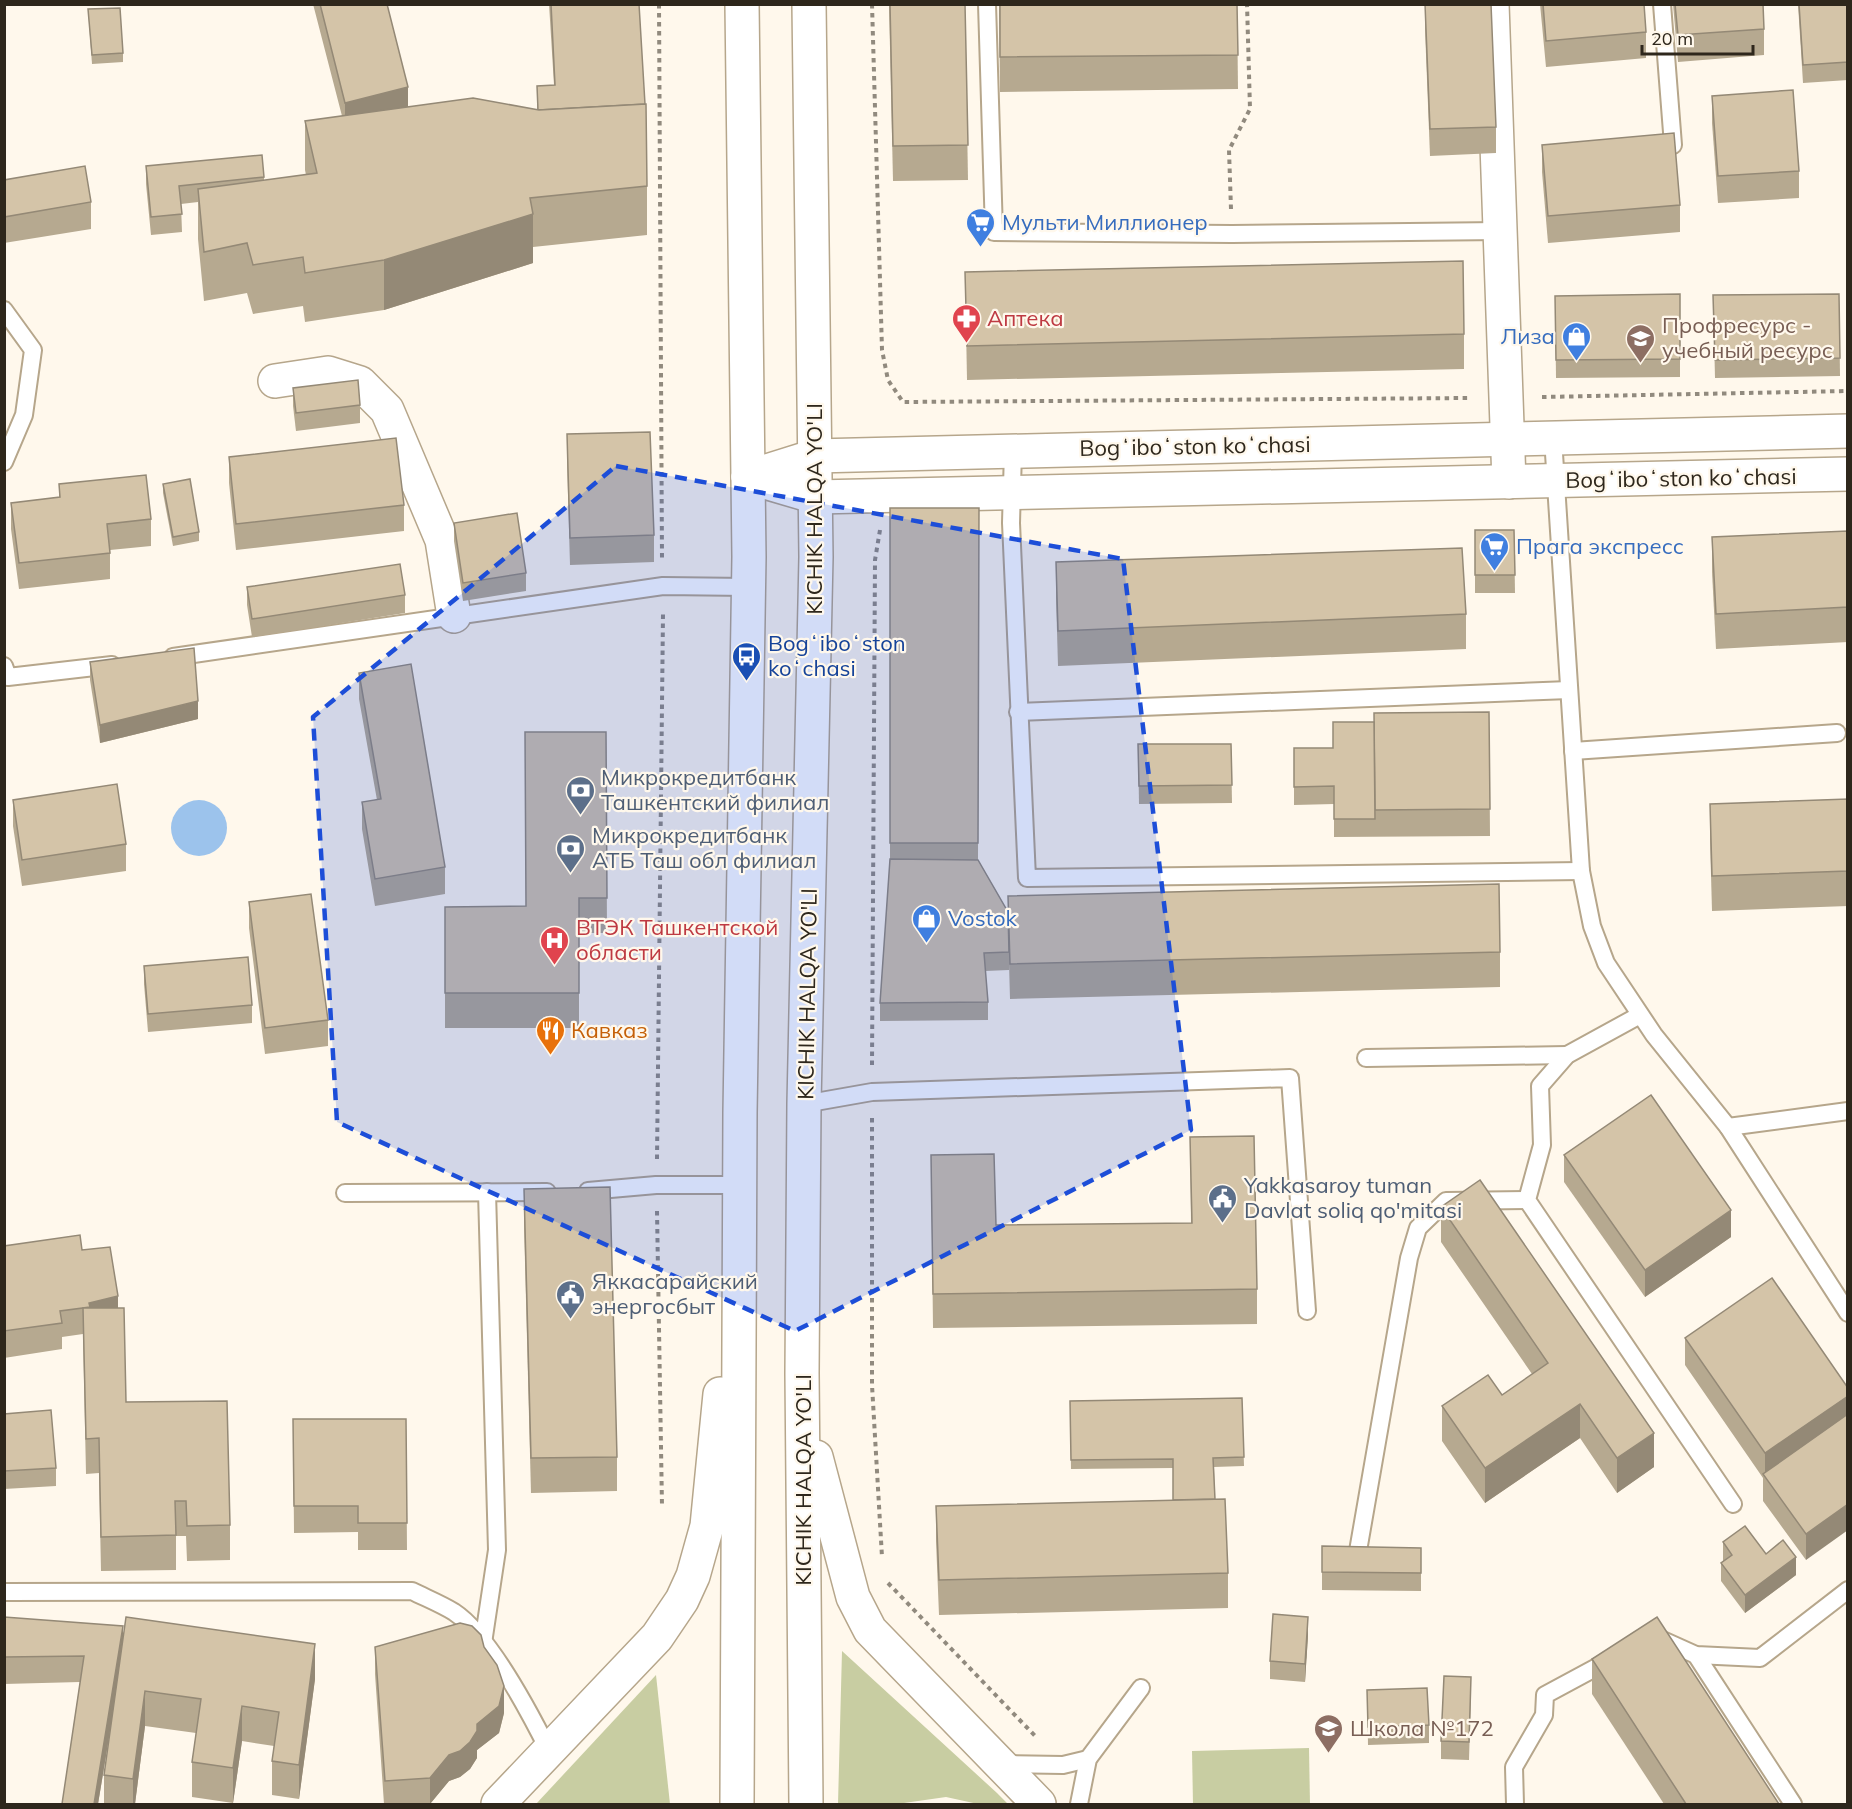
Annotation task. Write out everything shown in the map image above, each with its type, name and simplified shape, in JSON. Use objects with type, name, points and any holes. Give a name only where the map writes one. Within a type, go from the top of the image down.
[{"type":"main road","points":[[737,1804],[740,1185],[748,587],[742,4]]},
{"type":"main road","name":"KICHIK HALQA YO'LI","points":[[806,1804],[802,1373],[804,1104],[816,497],[809,4]]},
{"type":"main road","points":[[1492,4],[1509,482]]},
{"type":"main road","points":[[274,381],[328,373],[360,383],[387,411],[442,540],[454,616]]},
{"type":"main road","name":"Bogʻiboʻston koʻchasi","points":[[748,477],[815,456],[1848,430]]},
{"type":"main road","name":"Bogʻiboʻston koʻchasi","points":[[748,477],[816,497],[1848,474]]},
{"type":"main road","points":[[498,1804],[550,1753],[657,1637],[682,1600],[693,1576],[707,1526],[740,1185]]},
{"type":"main road","points":[[802,1373],[825,1499],[858,1609],[878,1640],[1040,1804]]},
{"type":"lane","points":[[987,4],[994,232],[1232,234],[1501,231]]},
{"type":"lane","points":[[1662,4],[1673,145]]},
{"type":"lane","points":[[4,310],[33,350],[24,415],[4,462]]},
{"type":"lane","points":[[1553,438],[1581,871],[1592,926],[1606,963],[1640,1015],[1728,1127],[1848,1312]]},
{"type":"lane","points":[[1013,450],[1012,493],[1018,712],[1026,878],[1581,871]]},
{"type":"lane","points":[[156,659],[663,586],[748,587]]},
{"type":"lane","points":[[4,666],[8,677],[133,662]]},
{"type":"lane","points":[[1018,712],[1569,690]]},
{"type":"lane","points":[[1573,751],[1837,733]]},
{"type":"lane","points":[[1640,1015],[1567,1056],[1540,1086],[1542,1145],[1527,1200],[1733,1504]]},
{"type":"lane","points":[[1366,1058],[1567,1056]]},
{"type":"lane","points":[[804,1104],[872,1092],[1290,1078],[1307,1311]]},
{"type":"lane","points":[[1728,1127],[1848,1111]]},
{"type":"lane","points":[[345,1193],[569,1192],[607,1191],[656,1185],[740,1185]]},
{"type":"lane","points":[[483,1643],[497,1550],[487,1192]]},
{"type":"lane","points":[[1358,1551],[1409,1258],[1418,1228],[1446,1201],[1527,1200]]},
{"type":"lane","points":[[1643,1641],[1653,1636],[1696,1655],[1760,1658],[1848,1590]]},
{"type":"lane","points":[[4,1592],[412,1591],[455,1613],[483,1643],[533,1720],[550,1753]]},
{"type":"lane","points":[[1515,1804],[1514,1767],[1544,1715],[1545,1695],[1623,1652]]},
{"type":"lane","points":[[1696,1655],[1793,1804]]},
{"type":"lane","points":[[1079,1804],[1088,1759],[1141,1688]]},
{"type":"lane","points":[[1002,1764],[1063,1765],[1088,1759]]},
{"type":"path","points":[[659,4],[663,586],[656,1185],[662,1506]]},
{"type":"path","points":[[872,4],[882,350],[888,380],[903,402],[1507,397],[1848,391]]},
{"type":"path","points":[[1232,234],[1229,150],[1250,109],[1247,4]]},
{"type":"path","points":[[881,524],[874,560],[872,1385],[882,1566]]},
{"type":"path","points":[[883,1578],[1063,1765]]},
{"type":"highlighted area","points":[[616,466],[1123,559],[1191,1130],[795,1331],[337,1122],[313,717]]},
{"type":"green space","points":[[842,1651],[1008,1804],[978,1804],[946,1797],[897,1804],[838,1804]]},
{"type":"green space","points":[[656,1675],[670,1804],[536,1804]]},
{"type":"green space","points":[[1309,1748],[1310,1804],[1193,1804],[1192,1751]]},
{"type":"water","points":[[193,800],[205,800],[219,808],[227,822],[225,839],[219,848],[205,856],[193,856],[176,844],[171,834],[171,822],[183,805]]},
{"type":"building","points":[[320,4],[387,4],[408,87],[345,103]]},
{"type":"building","points":[[551,4],[639,4],[645,104],[538,110],[537,86],[555,85]]},
{"type":"building","points":[[890,4],[965,4],[968,145],[893,146]]},
{"type":"building","points":[[1000,4],[1237,4],[1238,55],[1000,57]]},
{"type":"building","points":[[1425,4],[1491,4],[1496,127],[1430,129]]},
{"type":"building","points":[[1543,4],[1644,4],[1646,32],[1546,41]]},
{"type":"building","points":[[1675,4],[1763,4],[1764,29],[1678,35]]},
{"type":"building","points":[[1799,4],[1848,4],[1848,62],[1803,65]]},
{"type":"building","points":[[120,8],[123,53],[92,55],[88,9]]},
{"type":"building","points":[[1793,90],[1799,171],[1718,176],[1712,96]]},
{"type":"building","points":[[473,98],[539,110],[646,104],[647,186],[530,198],[533,214],[384,260],[305,273],[303,257],[253,265],[247,243],[204,252],[198,189],[317,173],[305,121]]},
{"type":"building","points":[[1674,133],[1680,205],[1548,216],[1542,145]]},
{"type":"building","points":[[262,155],[264,177],[179,186],[182,214],[151,217],[146,166]]},
{"type":"building","points":[[85,166],[91,202],[4,217],[4,180]]},
{"type":"building","points":[[1463,261],[1464,334],[967,346],[965,272]]},
{"type":"building","points":[[1680,294],[1680,359],[1556,360],[1555,296]]},
{"type":"building","points":[[1839,294],[1840,358],[1715,360],[1713,295]]},
{"type":"building","points":[[358,380],[360,405],[296,413],[293,388]]},
{"type":"building","points":[[650,432],[654,535],[570,538],[567,434]]},
{"type":"building","points":[[396,438],[404,505],[236,524],[229,457]]},
{"type":"building","points":[[146,475],[151,519],[107,524],[110,553],[19,563],[11,503],[60,497],[59,484]]},
{"type":"building","points":[[190,479],[199,532],[173,537],[163,484]]},
{"type":"building","points":[[890,508],[979,508],[978,843],[890,843]]},
{"type":"building","points":[[517,513],[526,573],[463,583],[454,523]]},
{"type":"building","points":[[1475,530],[1514,530],[1515,575],[1475,575]]},
{"type":"building","points":[[1848,531],[1848,607],[1716,614],[1712,537]]},
{"type":"building","points":[[1462,548],[1466,614],[1058,631],[1056,562]]},
{"type":"building","points":[[400,564],[405,595],[252,619],[247,587]]},
{"type":"building","points":[[194,648],[198,701],[100,725],[90,662]]},
{"type":"building","points":[[411,664],[445,867],[375,879],[362,802],[381,799],[359,673]]},
{"type":"building","points":[[1489,712],[1490,809],[1375,810],[1374,713]]},
{"type":"building","points":[[1333,722],[1374,722],[1375,819],[1334,819],[1334,786],[1294,787],[1294,748],[1333,748]]},
{"type":"building","points":[[525,732],[606,732],[607,898],[579,898],[579,993],[445,993],[445,907],[526,906]]},
{"type":"building","points":[[1138,744],[1231,744],[1232,785],[1139,786]]},
{"type":"building","points":[[117,784],[126,844],[22,860],[13,800]]},
{"type":"building","points":[[1848,799],[1848,871],[1712,876],[1710,804]]},
{"type":"building","points":[[890,859],[978,860],[1008,912],[1009,952],[984,953],[988,1002],[880,1003]]},
{"type":"building","points":[[1499,884],[1500,952],[1010,964],[1008,896]]},
{"type":"building","points":[[311,894],[328,1020],[265,1028],[249,902]]},
{"type":"building","points":[[248,957],[252,1005],[148,1014],[144,966]]},
{"type":"building","points":[[1651,1095],[1731,1210],[1645,1270],[1564,1155]]},
{"type":"building","name":"Yakkasaroy tuman Davlat soliq qo'mitasi","points":[[1254,1136],[1257,1289],[933,1294],[931,1155],[994,1154],[996,1225],[1192,1223],[1190,1137]]},
{"type":"building","points":[[1480,1180],[1654,1433],[1617,1458],[1580,1404],[1485,1468],[1442,1406],[1488,1375],[1502,1395],[1548,1363],[1441,1207]]},
{"type":"building","points":[[610,1187],[617,1457],[531,1458],[524,1189]]},
{"type":"building","points":[[80,1235],[82,1250],[110,1247],[118,1296],[89,1303],[90,1307],[60,1311],[62,1323],[4,1331],[4,1246]]},
{"type":"building","points":[[1772,1278],[1848,1388],[1848,1396],[1765,1453],[1685,1338]]},
{"type":"building","points":[[83,1308],[124,1308],[126,1402],[227,1401],[230,1525],[187,1526],[186,1501],[175,1501],[176,1535],[101,1537],[99,1438],[86,1439]]},
{"type":"building","points":[[1242,1398],[1244,1457],[1213,1458],[1215,1499],[1173,1500],[1173,1459],[1071,1460],[1070,1401]]},
{"type":"building","points":[[51,1410],[56,1468],[4,1471],[4,1414]]},
{"type":"building","points":[[1848,1414],[1848,1504],[1806,1534],[1763,1474]]},
{"type":"building","points":[[293,1419],[406,1419],[407,1523],[358,1523],[358,1506],[294,1506]]},
{"type":"building","points":[[1225,1499],[1228,1573],[939,1580],[936,1506]]},
{"type":"building","points":[[1745,1526],[1766,1554],[1783,1540],[1796,1557],[1745,1595],[1721,1563],[1732,1555],[1723,1542]]},
{"type":"building","points":[[1322,1546],[1421,1548],[1421,1573],[1322,1572]]},
{"type":"building","points":[[1273,1614],[1308,1617],[1305,1664],[1270,1661]]},
{"type":"building","points":[[4,1617],[123,1626],[94,1804],[62,1804],[84,1656],[4,1657]]},
{"type":"building","points":[[126,1617],[315,1644],[299,1765],[272,1761],[279,1712],[242,1706],[233,1768],[192,1762],[201,1699],[145,1691],[133,1779],[104,1775]]},
{"type":"building","points":[[1657,1617],[1779,1804],[1686,1804],[1592,1659]]},
{"type":"building","points":[[460,1623],[472,1626],[481,1635],[484,1647],[497,1665],[504,1686],[499,1706],[477,1724],[477,1731],[470,1742],[460,1751],[449,1755],[430,1778],[385,1781],[375,1647]]},
{"type":"building","points":[[1444,1676],[1471,1677],[1469,1742],[1441,1741]]},
{"type":"building","points":[[1427,1688],[1429,1725],[1368,1727],[1367,1690]]},
{"type":"place","name":"Мульти Миллионер","points":[[981,248]]},
{"type":"place","name":"Аптека","points":[[966,344]]},
{"type":"place","name":"Лиза","points":[[1576,362]]},
{"type":"place","name":"Профресурс - учебный ресурс","points":[[1641,364]]},
{"type":"place","name":"Прага экспресс","points":[[1495,572]]},
{"type":"place","name":"Bogʻiboʻston koʻchasi","points":[[747,682]]},
{"type":"place","name":"Микрокредитбанк Ташкентский филиал","points":[[580,816]]},
{"type":"place","name":"Микрокредитбанк АТБ Таш обл филиал","points":[[571,874]]},
{"type":"place","name":"Vostok","points":[[927,944]]},
{"type":"place","name":"ВТЭК Ташкентской области","points":[[555,966]]},
{"type":"place","name":"Кавказ","points":[[550,1056]]},
{"type":"place","name":"Yakkasaroy tuman Davlat soliq qo'mitasi","points":[[1223,1224]]},
{"type":"place","name":"Яккасарайский энергосбыт","points":[[571,1320]]},
{"type":"place","name":"Школа №172","points":[[1329,1754]]}]
